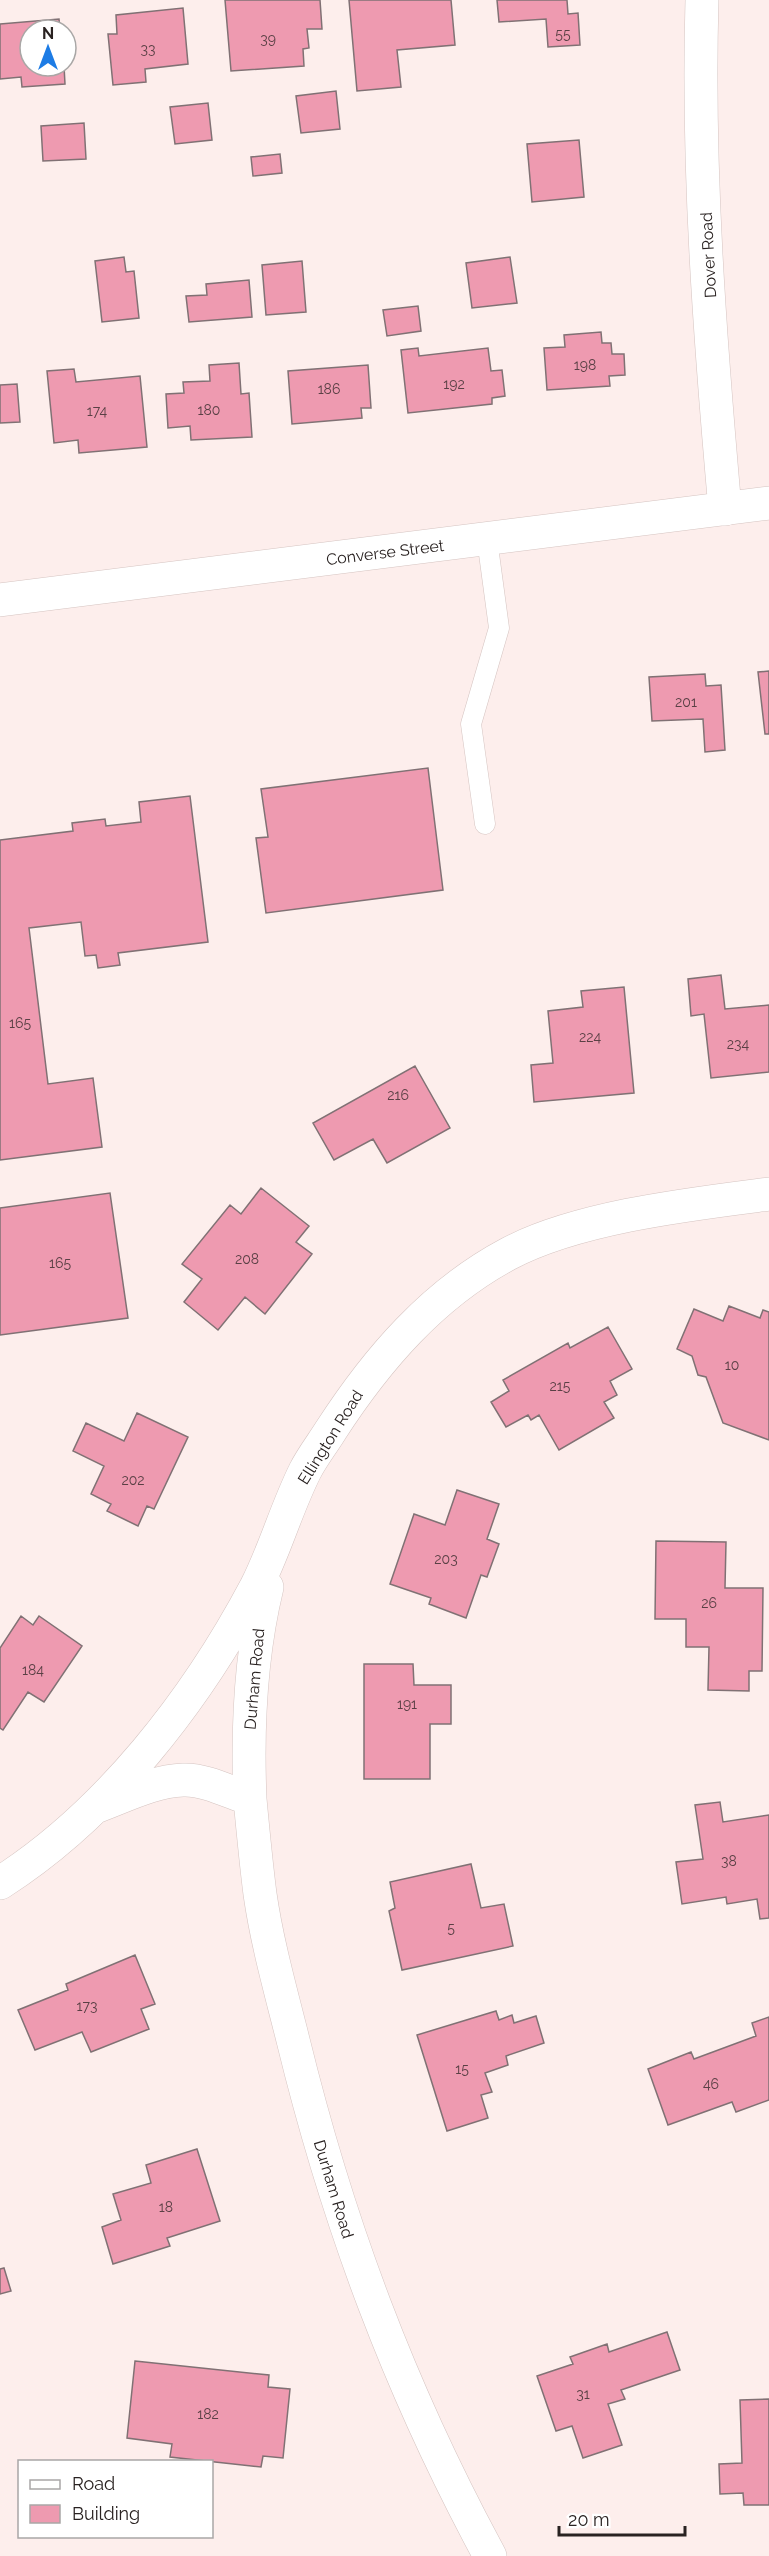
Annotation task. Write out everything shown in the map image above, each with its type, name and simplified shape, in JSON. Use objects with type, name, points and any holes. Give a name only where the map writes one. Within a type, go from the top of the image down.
[{"type":"street","name":"Dover Road","points":[[702,0],[700,90],[715,399],[725,509]]},
{"type":"street","name":"Converse Street","points":[[0,600],[769,503]]},
{"type":"street","name":"Ellington Road","points":[[0,1883],[28,1865],[78,1825],[155,1739],[206,1669],[257,1584],[305,1471],[355,1393],[422,1316],[464,1281],[509,1253],[558,1234],[610,1221],[708,1202],[769,1194]]},
{"type":"street","name":"Durham Road","points":[[282,1525],[253,1655],[249,1709],[250,1799],[260,1895],[311,2115],[331,2185],[374,2306],[411,2398],[490,2556]]},
{"type":"street","points":[[93,1809],[154,1785],[184,1780],[206,1784],[250,1799]]},
{"type":"lane","points":[[485,824],[471,724],[498,628],[487,539]]},
{"type":"building","points":[[225,0],[320,0],[322,29],[307,29],[309,48],[303,49],[304,66],[231,71]]},
{"type":"building","points":[[349,0],[451,0],[455,45],[397,50],[401,87],[357,91]]},
{"type":"building","points":[[497,0],[567,0],[568,14],[578,13],[580,45],[548,47],[546,19],[499,22]]},
{"type":"building","points":[[183,8],[188,64],[145,69],[146,82],[113,85],[108,34],[117,34],[116,15]]},
{"type":"building","points":[[18,22],[18,77],[0,79],[0,24]]},
{"type":"building","points":[[21,78],[65,78],[65,84],[22,87]]},
{"type":"building","points":[[336,91],[340,129],[301,133],[296,96]]},
{"type":"building","points":[[208,103],[212,140],[175,144],[170,107]]},
{"type":"building","points":[[84,123],[86,159],[43,161],[41,126]]},
{"type":"building","points":[[579,140],[584,197],[532,202],[527,144]]},
{"type":"building","points":[[280,154],[282,173],[253,176],[251,157]]},
{"type":"building","points":[[124,257],[126,272],[134,271],[139,318],[102,322],[95,261]]},
{"type":"building","points":[[510,257],[517,303],[472,308],[466,263]]},
{"type":"building","points":[[302,261],[306,312],[266,315],[262,265]]},
{"type":"building","points":[[249,280],[252,317],[189,322],[186,296],[207,295],[206,284]]},
{"type":"building","points":[[418,306],[421,331],[387,336],[383,310]]},
{"type":"building","points":[[601,332],[602,343],[611,343],[612,354],[624,354],[625,375],[609,376],[610,386],[547,390],[544,348],[565,347],[564,335]]},
{"type":"building","points":[[418,348],[419,356],[488,348],[491,371],[502,370],[505,396],[492,398],[492,404],[408,413],[401,350]]},
{"type":"building","points":[[239,363],[241,394],[249,393],[252,437],[191,440],[190,426],[168,428],[166,394],[184,393],[183,382],[210,381],[209,365]]},
{"type":"building","points":[[368,365],[371,408],[361,408],[362,418],[292,424],[288,371]]},
{"type":"building","points":[[74,369],[76,382],[140,376],[147,447],[79,453],[78,440],[54,443],[47,371]]},
{"type":"building","points":[[17,384],[20,422],[0,423],[0,385]]},
{"type":"building","points":[[769,671],[769,734],[765,734],[758,672]]},
{"type":"building","points":[[705,674],[706,686],[721,685],[725,750],[705,752],[703,719],[652,721],[649,677]]},
{"type":"building","points":[[428,768],[443,890],[266,913],[256,838],[268,837],[261,789]]},
{"type":"building","points":[[190,796],[208,942],[118,953],[120,965],[98,968],[96,955],[85,956],[81,922],[29,928],[48,1084],[93,1078],[102,1147],[0,1160],[0,840],[73,831],[72,823],[105,819],[106,826],[141,822],[139,802]]},
{"type":"building","points":[[721,975],[725,1009],[769,1005],[769,1072],[711,1078],[704,1014],[691,1016],[688,979]]},
{"type":"building","points":[[624,987],[634,1093],[534,1102],[531,1065],[553,1063],[548,1011],[583,1007],[581,991]]},
{"type":"building","points":[[415,1066],[450,1128],[387,1163],[373,1139],[334,1160],[313,1123]]},
{"type":"building","points":[[261,1188],[309,1226],[296,1242],[312,1254],[265,1314],[245,1297],[218,1330],[184,1302],[202,1279],[182,1264],[230,1205],[241,1214]]},
{"type":"building","points":[[110,1193],[128,1318],[0,1335],[0,1208]]},
{"type":"building","points":[[729,1306],[760,1318],[763,1310],[769,1312],[769,1440],[723,1423],[706,1377],[698,1375],[692,1356],[677,1349],[694,1309],[723,1321]]},
{"type":"building","points":[[608,1327],[632,1369],[610,1381],[617,1395],[604,1402],[614,1418],[559,1450],[539,1415],[531,1420],[528,1415],[506,1427],[491,1402],[509,1391],[503,1380],[568,1343],[570,1348]]},
{"type":"building","points":[[137,1413],[188,1437],[154,1509],[147,1506],[138,1526],[107,1511],[111,1504],[91,1494],[104,1466],[73,1451],[86,1423],[124,1441]]},
{"type":"building","points":[[457,1490],[499,1504],[487,1539],[499,1544],[487,1577],[481,1575],[466,1618],[429,1604],[431,1598],[390,1584],[414,1514],[445,1525]]},
{"type":"building","points":[[656,1541],[726,1542],[725,1588],[763,1588],[762,1671],[749,1671],[749,1691],[708,1690],[709,1647],[686,1647],[686,1619],[655,1619]]},
{"type":"building","points":[[21,1616],[33,1625],[39,1616],[82,1646],[44,1702],[28,1692],[3,1730],[0,1728],[0,1648]]},
{"type":"building","points":[[364,1664],[413,1664],[414,1685],[451,1685],[451,1724],[430,1724],[430,1779],[364,1779]]},
{"type":"building","points":[[720,1802],[723,1822],[769,1815],[769,1918],[760,1919],[757,1899],[727,1904],[726,1897],[682,1904],[676,1862],[703,1859],[695,1805]]},
{"type":"building","points":[[471,1864],[481,1908],[504,1904],[513,1946],[402,1970],[389,1911],[395,1908],[390,1882]]},
{"type":"building","points":[[135,1955],[155,2004],[141,2009],[149,2029],[91,2052],[82,2032],[35,2050],[18,2010],[68,1990],[66,1984]]},
{"type":"building","points":[[496,2011],[499,2020],[512,2015],[514,2023],[536,2016],[544,2043],[506,2056],[508,2065],[485,2073],[492,2092],[481,2095],[488,2118],[447,2131],[417,2035]]},
{"type":"building","points":[[769,2017],[769,2100],[736,2112],[732,2102],[668,2125],[648,2069],[691,2052],[694,2059],[756,2036],[752,2023]]},
{"type":"building","points":[[197,2149],[220,2221],[167,2238],[170,2246],[113,2264],[102,2227],[121,2220],[113,2194],[151,2183],[146,2165]]},
{"type":"building","points":[[4,2268],[11,2291],[0,2294],[0,2269]]},
{"type":"building","points":[[667,2332],[680,2370],[621,2390],[625,2399],[608,2404],[622,2445],[583,2458],[572,2426],[556,2431],[537,2376],[573,2364],[570,2357],[607,2344],[609,2352]]},
{"type":"building","points":[[135,2361],[269,2375],[268,2387],[290,2389],[283,2458],[263,2456],[261,2467],[170,2457],[172,2444],[127,2438]]},
{"type":"building","points":[[769,2399],[769,2505],[744,2505],[743,2493],[720,2494],[719,2464],[742,2463],[740,2400]]}]
